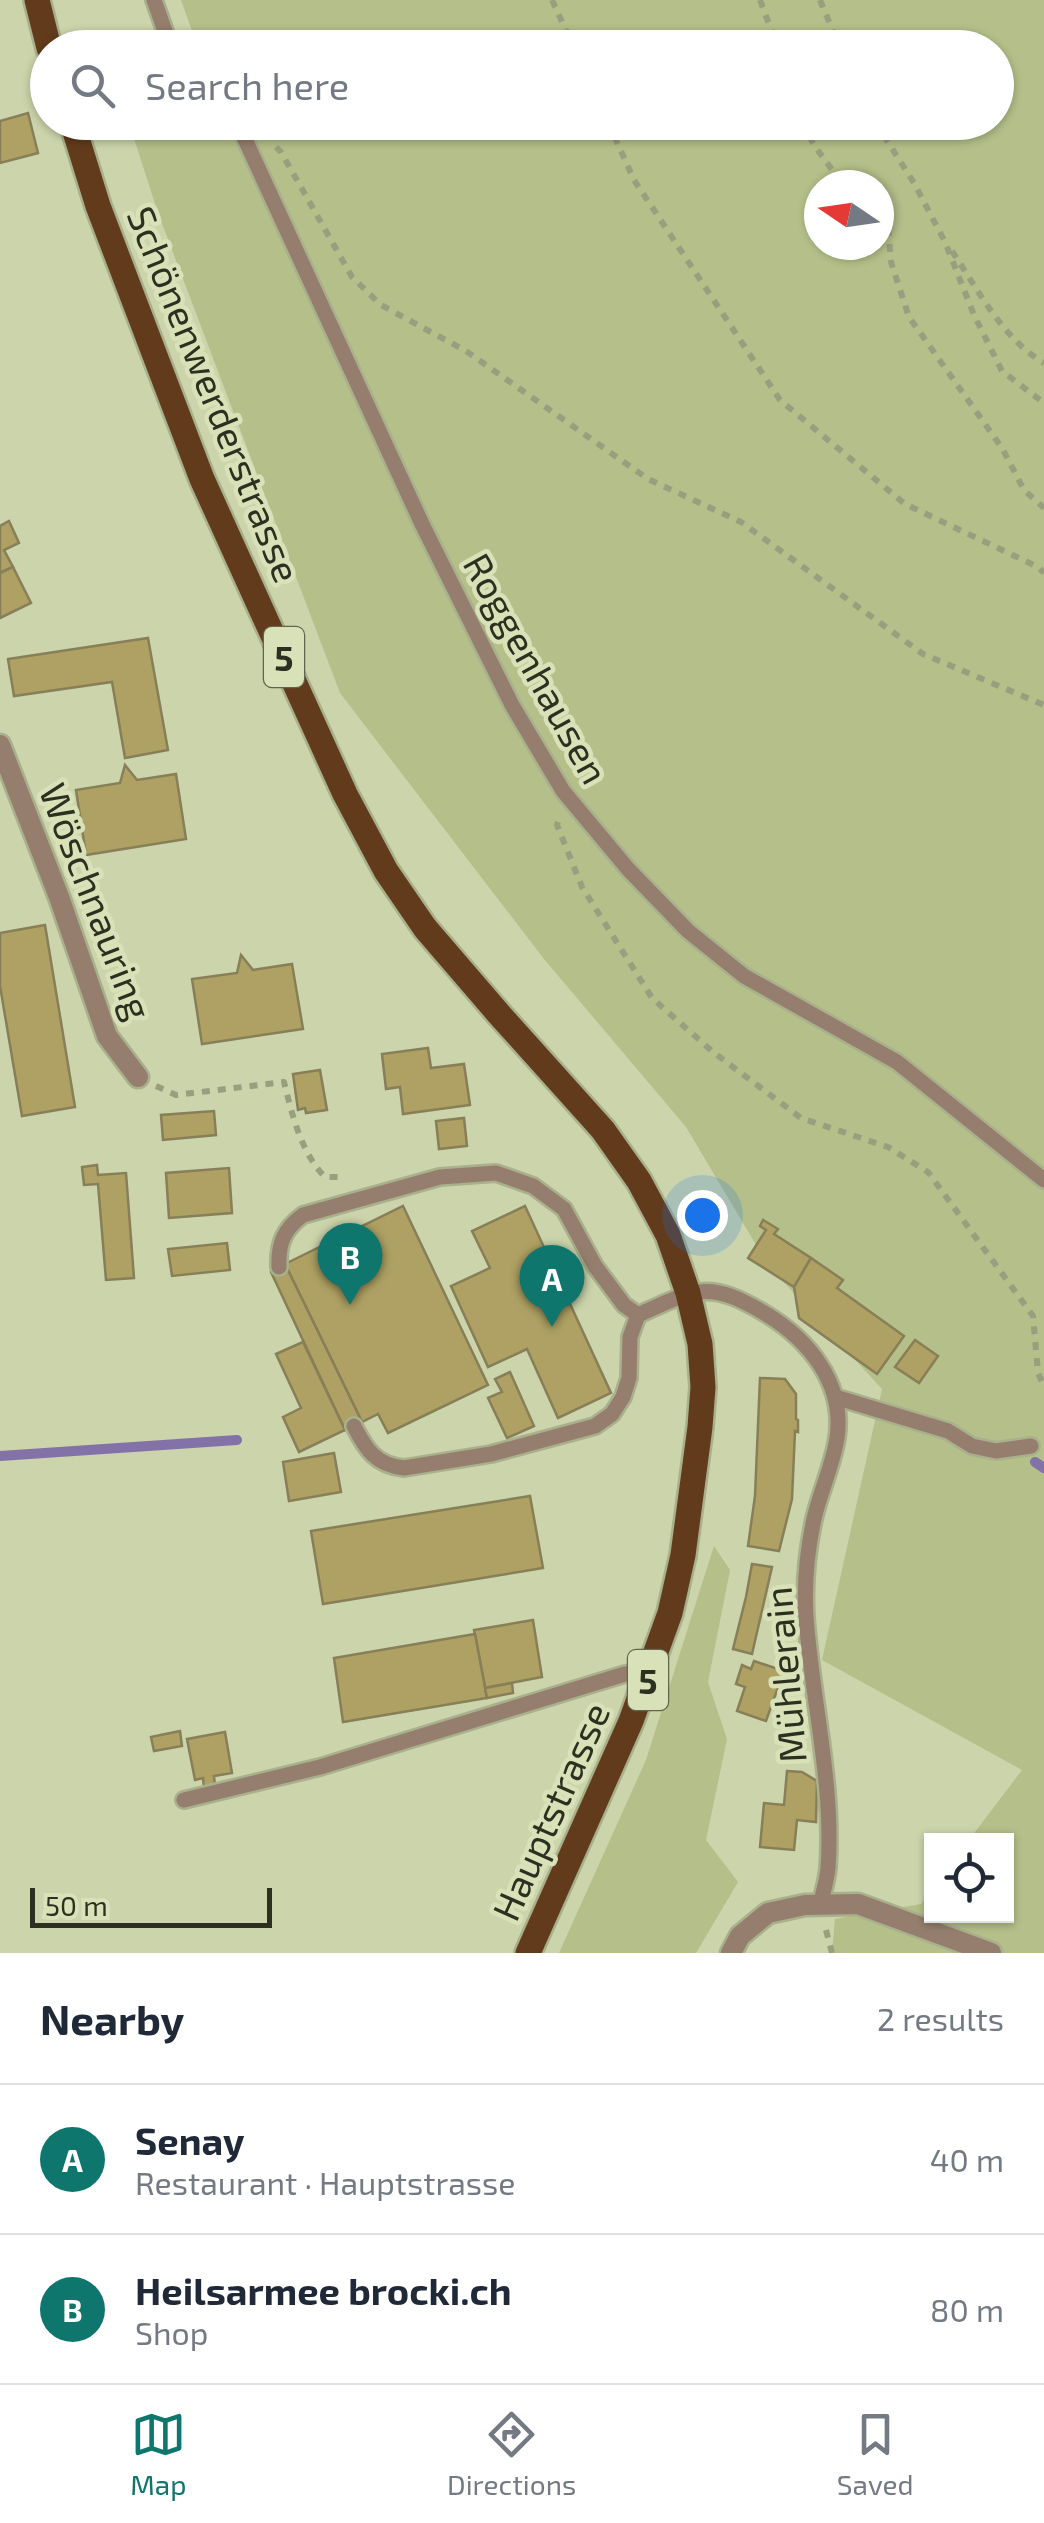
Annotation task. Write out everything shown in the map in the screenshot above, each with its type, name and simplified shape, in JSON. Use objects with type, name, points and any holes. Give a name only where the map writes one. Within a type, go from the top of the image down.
[{"type":"main road","points":[[37,0],[45,30]]},
{"type":"main road","name":"Schönenwerderstrasse","points":[[78,140],[98,206],[202,479],[345,794],[386,871],[425,928],[603,1130]]},
{"type":"main road","name":"Hauptstrasse","points":[[528,1953],[652,1668],[683,1555],[700,1428],[700,1344],[688,1292],[668,1235],[640,1181],[603,1130]]},
{"type":"street","name":"Wöschnauring","points":[[0,745],[60,898],[107,1036],[138,1078]]},
{"type":"street","points":[[730,1953],[740,1936],[768,1913],[805,1906],[858,1904],[991,1953]]},
{"type":"lane","points":[[154,0],[164,30]]},
{"type":"lane","name":"Roggenhausen","points":[[244,140],[430,541],[512,705],[563,791],[628,869],[688,931],[744,976],[897,1062],[1044,1180]]},
{"type":"lane","points":[[278,1268],[289,1226],[303,1214],[440,1178],[496,1174],[533,1186],[564,1210],[596,1266],[624,1305],[638,1315]]},
{"type":"lane","points":[[354,1426],[379,1462],[404,1468],[491,1454],[595,1426],[612,1414],[623,1397],[630,1378],[630,1337],[638,1315],[688,1292]]},
{"type":"lane","name":"Mühlerain","points":[[688,1292],[731,1294],[781,1323],[828,1374],[835,1398],[837,1438],[814,1520],[805,1581],[826,1802],[828,1870],[820,1905]]},
{"type":"lane","points":[[835,1398],[948,1432],[972,1446],[996,1452],[1031,1446]]},
{"type":"lane","points":[[184,1800],[320,1766],[652,1668]]},
{"type":"path","points":[[552,0],[566,30]]},
{"type":"path","points":[[760,0],[771,30]]},
{"type":"path","points":[[820,0],[832,30]]},
{"type":"path","points":[[616,140],[634,180],[780,400],[905,504],[1044,573]]},
{"type":"path","points":[[811,140],[830,170]]},
{"type":"path","points":[[887,140],[945,242],[974,316],[1002,371],[1044,403]]},
{"type":"path","points":[[270,142],[281,152],[352,277],[381,305],[466,352],[648,479],[742,522],[923,654],[1044,705]]},
{"type":"path","points":[[945,242],[1002,324],[1025,352],[1044,363]]},
{"type":"path","points":[[892,260],[908,317],[1002,448],[1024,490],[1044,508]]},
{"type":"path","points":[[563,791],[557,826],[582,887],[652,998],[713,1052],[801,1118],[888,1147],[928,1172],[1033,1316],[1038,1373],[1044,1386]]},
{"type":"path","points":[[138,1078],[176,1095],[284,1082],[292,1114],[316,1168],[325,1177],[351,1174]]},
{"type":"green space","points":[[181,0],[1044,0],[1044,1953],[832,1953],[835,1919],[921,1904],[924,1900],[924,1923],[1014,1923],[1014,1833],[974,1833],[1022,1770],[822,1660],[882,1389],[768,1265],[686,1127],[544,959],[340,693],[158,213],[134,140],[1014,140],[1014,30],[192,30]]},
{"type":"green space","points":[[714,1546],[730,1570],[708,1682],[727,1739],[706,1840],[738,1882],[696,1953],[559,1953],[646,1760]]},
{"type":"building","points":[[28,113],[30,140],[35,140],[38,153],[0,163],[0,121]]},
{"type":"building","points":[[9,521],[19,543],[4,550],[13,567],[0,573],[0,526]]},
{"type":"building","points":[[13,567],[31,603],[0,618],[0,573]]},
{"type":"building","points":[[148,638],[168,750],[125,758],[112,682],[14,696],[8,659]]},
{"type":"building","points":[[125,765],[137,780],[176,774],[186,839],[86,855],[76,790],[120,783]]},
{"type":"building","points":[[45,925],[75,1107],[22,1116],[0,986],[0,933]]},
{"type":"building","points":[[241,955],[253,970],[292,964],[303,1029],[202,1044],[192,979],[237,973]]},
{"type":"building","points":[[428,1048],[431,1068],[464,1064],[470,1105],[403,1114],[400,1087],[386,1089],[382,1054]]},
{"type":"building","points":[[320,1070],[327,1110],[298,1110],[293,1074]]},
{"type":"building","points":[[214,1111],[216,1135],[163,1140],[161,1115]]},
{"type":"building","points":[[464,1118],[467,1146],[439,1149],[436,1121]]},
{"type":"building","points":[[97,1165],[98,1175],[126,1173],[134,1278],[106,1280],[98,1184],[84,1185],[82,1167]]},
{"type":"building","points":[[229,1168],[232,1213],[169,1218],[166,1173]]},
{"type":"building","points":[[403,1206],[488,1385],[388,1433],[378,1414],[362,1422],[285,1264]]},
{"type":"building","points":[[525,1206],[611,1393],[558,1418],[527,1349],[488,1367],[451,1286],[490,1268],[472,1231]]},
{"type":"building","points":[[763,1220],[778,1229],[774,1234],[811,1258],[794,1287],[748,1258],[766,1230],[760,1226]]},
{"type":"building","points":[[227,1243],[230,1270],[172,1276],[168,1249]]},
{"type":"building","points":[[811,1258],[843,1280],[837,1288],[904,1336],[877,1374],[799,1318],[794,1287]]},
{"type":"building","points":[[285,1264],[362,1422],[345,1430],[271,1272]]},
{"type":"building","points":[[915,1340],[938,1356],[919,1383],[895,1367]]},
{"type":"building","points":[[303,1342],[345,1430],[299,1452],[283,1417],[301,1408],[276,1354]]},
{"type":"building","points":[[510,1372],[534,1426],[507,1438],[488,1398],[502,1392],[495,1379]]},
{"type":"building","points":[[760,1378],[785,1379],[796,1394],[798,1432],[795,1431],[792,1499],[779,1551],[748,1546],[755,1496]]},
{"type":"building","points":[[334,1453],[341,1492],[289,1501],[283,1462]]},
{"type":"building","points":[[530,1496],[543,1568],[323,1604],[311,1531]]},
{"type":"building","points":[[752,1564],[772,1567],[752,1654],[733,1649]]},
{"type":"building","points":[[533,1620],[542,1677],[485,1688],[474,1630]]},
{"type":"building","points":[[475,1634],[487,1698],[343,1722],[334,1658]]},
{"type":"building","points":[[754,1661],[784,1671],[766,1721],[737,1711],[745,1687],[736,1684],[742,1665],[751,1669]]},
{"type":"building","points":[[512,1683],[513,1693],[487,1698],[485,1688]]},
{"type":"building","points":[[180,1731],[182,1746],[154,1751],[151,1737]]},
{"type":"building","points":[[225,1732],[232,1773],[214,1776],[215,1786],[204,1788],[203,1778],[195,1780],[187,1739]]},
{"type":"building","points":[[787,1771],[802,1772],[817,1781],[816,1822],[797,1820],[794,1850],[760,1847],[764,1803],[784,1805]]},
{"type":"waterway","points":[[0,1456],[237,1440]]},
{"type":"waterway","points":[[1035,1462],[1044,1468]]},
{"type":"place","name":"Heilsarmee brocki.ch","points":[[350,1305]]},
{"type":"place","name":"Senay","points":[[552,1327]]}]
